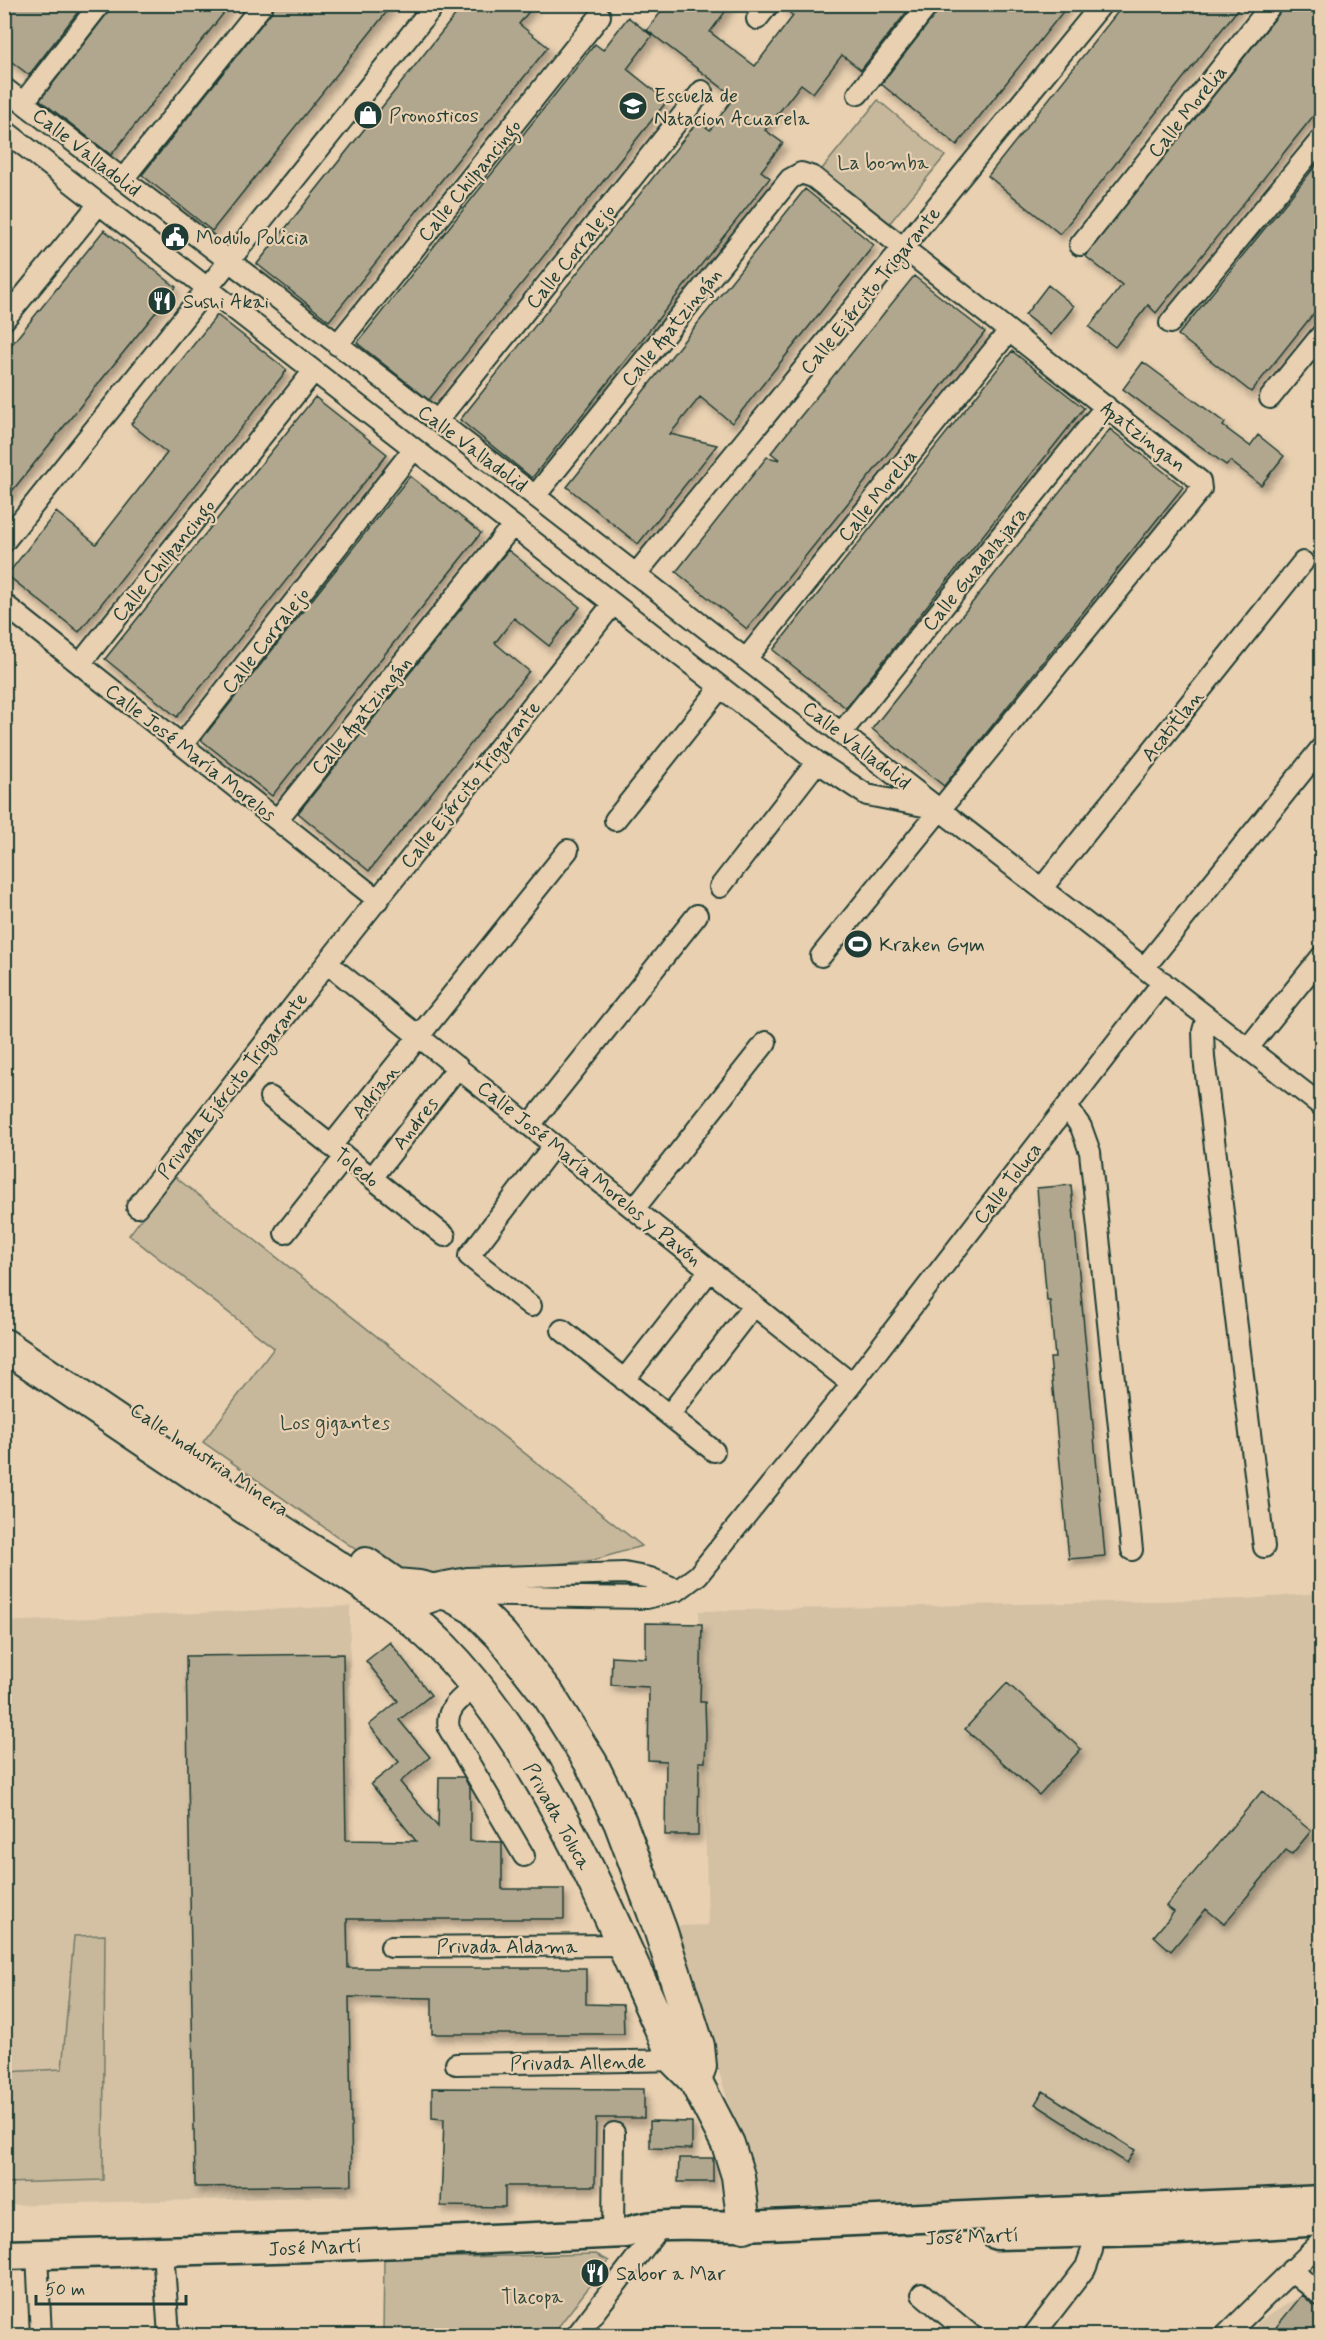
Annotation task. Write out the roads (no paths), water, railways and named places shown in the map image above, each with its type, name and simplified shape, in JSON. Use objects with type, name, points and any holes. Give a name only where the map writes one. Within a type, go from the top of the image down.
[{"type":"main road","name":"Calle Industria Minera","points":[[4,1321],[396,1585],[419,1587]]},
{"type":"main road","name":"Calle Industria Minera","points":[[4,1345],[176,1463],[400,1611]]},
{"type":"main road","name":"Privada Toluca","points":[[419,1587],[451,1595],[474,1608],[501,1635],[549,1696],[591,1762],[607,1792],[634,1858],[692,2024],[691,2066]]},
{"type":"main road","name":"Privada Toluca","points":[[400,1611],[442,1648],[476,1686],[517,1742],[561,1819],[622,1945],[691,2066],[721,2127],[734,2160],[744,2226]]},
{"type":"main road","name":"José Martí","points":[[4,2255],[384,2245],[637,2234],[1094,2222],[1322,2200]]},
{"type":"main road","name":"José Martí","points":[[637,2234],[744,2226],[1322,2222]]},
{"type":"street","points":[[23,102],[100,4]]},
{"type":"street","points":[[123,179],[263,4]]},
{"type":"street","points":[[4,542],[435,4]]},
{"type":"street","points":[[858,94],[929,4]]},
{"type":"street","name":"Calle Ejército Trigarante","points":[[636,574],[905,248],[1102,4]]},
{"type":"street","name":"Calle Morelia","points":[[1080,245],[1272,4]]},
{"type":"street","name":"Calle Chilpancingo","points":[[337,345],[600,16]]},
{"type":"street","name":"Calle Valladolid","points":[[4,88],[1322,1106]]},
{"type":"street","name":"Calle Corralejo","points":[[437,421],[702,92]]},
{"type":"street","name":"Calle Valladolid","points":[[4,130],[817,762],[867,795],[940,809]]},
{"type":"street","points":[[1170,323],[1322,138]]},
{"type":"street","name":"Calle Apatzingán","points":[[535,496],[790,179],[801,173],[813,177]]},
{"type":"street","name":"Apatzingan","points":[[813,177],[1200,481],[1201,489],[940,809]]},
{"type":"street","points":[[4,320],[98,205]]},
{"type":"street","name":"Calle Morelia","points":[[746,659],[1009,330]]},
{"type":"street","points":[[1270,398],[1322,334]]},
{"type":"street","name":"Calle Chilpancingo","points":[[80,664],[313,372]]},
{"type":"street","name":"Calle Guadalajara","points":[[841,733],[1106,406]]},
{"type":"street","name":"Calle Corralejo","points":[[182,745],[414,450]]},
{"type":"street","name":"Calle Apatzingán","points":[[277,820],[512,526]]},
{"type":"street","name":"Acatitlan","points":[[1042,888],[1303,562]]},
{"type":"street","name":"Calle José María Morelos","points":[[4,604],[378,900]]},
{"type":"street","name":"Calle Ejército Trigarante","points":[[327,963],[613,604]]},
{"type":"street","points":[[615,820],[720,688]]},
{"type":"street","points":[[1144,968],[1322,747]]},
{"type":"street","points":[[720,887],[817,762]]},
{"type":"street","points":[[821,956],[940,809]]},
{"type":"street","name":"Adrian","points":[[285,1233],[418,1035],[568,850]]},
{"type":"street","points":[[530,1125],[697,915]]},
{"type":"street","points":[[1248,1048],[1322,956]]},
{"type":"street","name":"Calle José María Morelos y Pavón","points":[[327,963],[852,1384]]},
{"type":"street","name":"Privada Ejército Trigarante","points":[[137,1207],[327,963]]},
{"type":"street","name":"Calle Toluca","points":[[852,1384],[1163,982]]},
{"type":"street","points":[[1207,1017],[1203,1031],[1204,1058],[1264,1547]]},
{"type":"street","points":[[634,1209],[766,1042]]},
{"type":"street","name":"Andres","points":[[372,1179],[458,1068]]},
{"type":"street","name":"Toledo","points":[[270,1097],[445,1236]]},
{"type":"street","points":[[1067,1107],[1081,1126],[1090,1152],[1132,1550]]},
{"type":"street","points":[[531,1306],[469,1256],[554,1145]]},
{"type":"street","points":[[624,1380],[710,1270]]},
{"type":"street","points":[[669,1415],[754,1305]]},
{"type":"street","points":[[562,1330],[714,1451]]},
{"type":"street","name":"Privada Toluca","points":[[400,1611],[451,1595],[627,1599],[648,1598],[678,1590],[698,1575],[709,1562],[852,1384]]},
{"type":"street","points":[[400,1611],[400,1596],[419,1587],[467,1578],[624,1574],[651,1578],[678,1590]]},
{"type":"street","points":[[476,1686],[450,1710],[447,1722],[524,1856]]},
{"type":"street","name":"Privada Aldama","points":[[391,1947],[622,1945]]},
{"type":"street","name":"Privada Allende","points":[[456,2064],[691,2066]]},
{"type":"street","points":[[576,2336],[637,2234],[614,2133]]},
{"type":"street","points":[[1033,2336],[1086,2267],[1092,2250],[1094,2222]]},
{"type":"street","points":[[1225,2336],[1322,2241]]},
{"type":"street","points":[[163,2250],[169,2336]]},
{"type":"street","points":[[37,2254],[41,2336]]},
{"type":"street","points":[[1292,2270],[1322,2296]]},
{"type":"street","points":[[922,2294],[972,2336]]},
{"type":"place","name":"Escuela de Natacion Acuarela","points":[[633,106]]},
{"type":"place","name":"Pronosticos","points":[[368,115]]},
{"type":"place","name":"Modulo Policia","points":[[175,237]]},
{"type":"place","name":"Sushi Akai","points":[[162,301]]},
{"type":"place","name":"Kraken Gym","points":[[858,944]]},
{"type":"place","name":"Sabor a Mar","points":[[595,2273]]},
{"type":"park label","name":"La bomba","points":[[883,162]]},
{"type":"park label","name":"Los gigantes","points":[[335,1422]]},
{"type":"park label","name":"Tlacopa","points":[[532,2296]]}]
